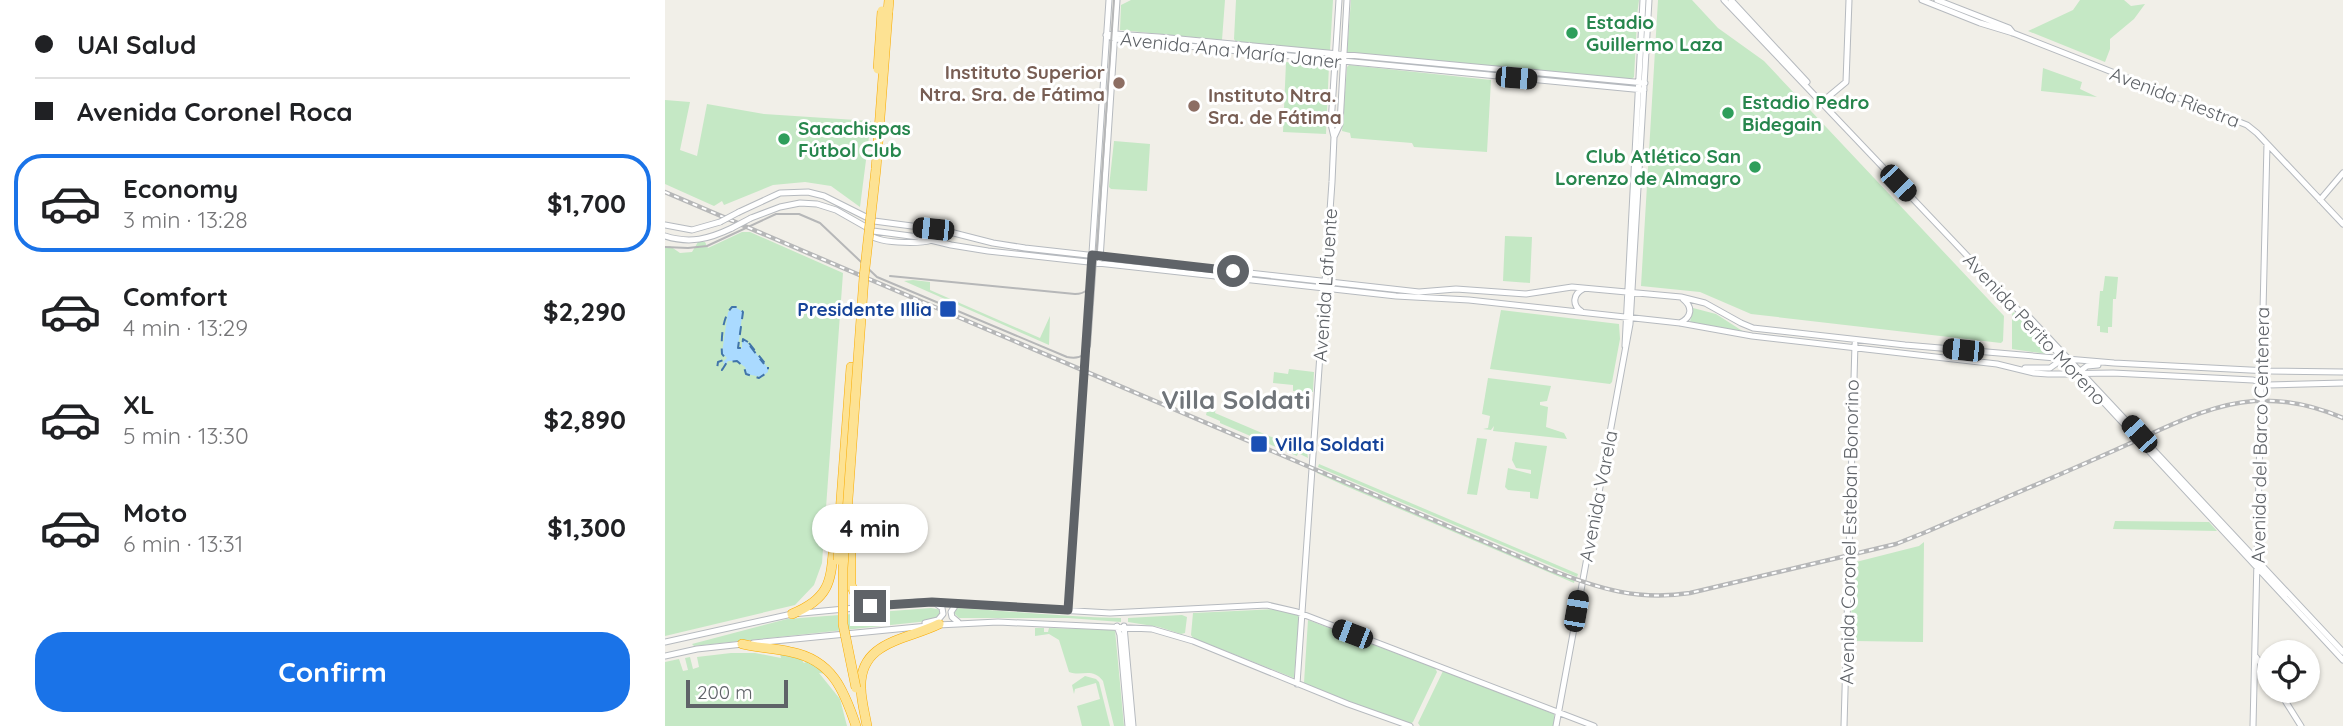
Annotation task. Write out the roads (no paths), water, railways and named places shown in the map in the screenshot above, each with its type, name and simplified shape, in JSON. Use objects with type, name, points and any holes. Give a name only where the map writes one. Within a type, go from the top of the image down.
[{"type":"highway","points":[[870,606],[853,592],[849,567],[848,467],[858,277],[876,113],[882,0]]},
{"type":"highway","points":[[866,726],[840,643],[836,607],[838,540],[848,467],[889,0]]},
{"type":"highway","points":[[792,614],[811,605],[822,595],[828,584],[848,467]]},
{"type":"highway","points":[[866,726],[861,679],[869,657],[884,645],[939,624]]},
{"type":"highway","points":[[742,644],[794,652],[821,665],[843,689],[858,726]]},
{"type":"highway","points":[[853,689],[858,726]]},
{"type":"main road","points":[[1068,610],[1109,0]]},
{"type":"main road","points":[[1100,260],[1117,0]]},
{"type":"main road","name":"Avenida Lafuente","points":[[1297,684],[1334,137],[1331,124],[1339,0]]},
{"type":"main road","name":"Avenida Lafuente","points":[[1334,137],[1340,124],[1347,0]]},
{"type":"main road","name":"Avenida Varela","points":[[1556,726],[1625,348],[1641,86],[1643,0]]},
{"type":"main road","name":"Avenida Varela","points":[[1641,86],[1649,0]]},
{"type":"main road","name":"Avenida Perito Moreno","points":[[1724,0],[2066,358],[2343,660]]},
{"type":"main road","name":"Avenida Perito Moreno","points":[[1731,0],[1823,101]]},
{"type":"main road","points":[[1823,101],[1846,82],[1849,0]]},
{"type":"main road","name":"Avenida Riestra","points":[[1922,0],[2009,28],[2013,33],[2246,125],[2343,224]]},
{"type":"main road","name":"Avenida Riestra","points":[[1937,0],[1959,12]]},
{"type":"main road","name":"Avenida Ana María Janer","points":[[1107,35],[1641,86]]},
{"type":"main road","name":"Avenida del Barco Centenera","points":[[2253,726],[2267,144]]},
{"type":"main road","points":[[2320,200],[2343,173]]},
{"type":"main road","points":[[665,225],[692,230],[720,222],[783,192],[815,192],[874,221],[933,229],[1092,259]]},
{"type":"main road","points":[[783,192],[780,200],[787,206]]},
{"type":"main road","points":[[665,236],[685,241],[701,240],[751,218],[787,206],[808,203],[826,206],[877,232],[951,245],[1324,285],[1422,292],[1456,289],[1526,294],[1586,288],[1681,297],[1705,303],[1753,328],[1905,345],[2111,363],[2343,372]]},
{"type":"main road","points":[[866,228],[875,240],[923,242],[938,236],[933,229]]},
{"type":"main road","points":[[951,245],[953,237],[963,236]]},
{"type":"main road","points":[[1324,285],[1402,297],[1468,300],[1680,323],[1752,336],[1956,358],[2034,373],[2253,380],[2268,385],[2343,383]]},
{"type":"main road","points":[[1585,313],[1578,309],[1575,299],[1577,293],[1586,288]]},
{"type":"main road","points":[[1680,323],[1688,318],[1690,309],[1681,297]]},
{"type":"main road","name":"Avenida Coronel Esteban Bonorino","points":[[1844,726],[1856,339]]},
{"type":"main road","points":[[2022,369],[2050,368],[2066,358]]},
{"type":"main road","points":[[2080,373],[2087,366],[2111,363]]},
{"type":"main road","name":"Avenida Perito Moreno","points":[[2256,563],[2343,652]]},
{"type":"main road","points":[[665,642],[792,614],[932,602],[1124,612],[1268,605],[1302,614],[1594,726]]},
{"type":"main road","points":[[892,630],[898,626],[940,619],[943,610],[932,602]]},
{"type":"main road","points":[[957,603],[951,614],[958,622]]},
{"type":"main road","points":[[665,656],[742,644],[958,622],[1124,626],[1152,629],[1193,641],[1297,684],[1410,726]]},
{"type":"main road","points":[[1117,626],[1131,726]]},
{"type":"main road","points":[[1124,626],[1131,726]]},
{"type":"main road","points":[[689,651],[690,640],[712,632]]},
{"type":"main road","points":[[2254,676],[2257,672]]},
{"type":"main road","points":[[2287,703],[2301,726]]},
{"type":"water","points":[[735,307],[743,312],[737,348],[742,348],[742,341],[745,340],[768,368],[768,372],[761,377],[747,374],[745,367],[737,361],[728,361],[725,365],[723,362],[727,358],[722,353],[728,312]]},
{"type":"tram line","points":[[665,247],[707,246],[776,214],[799,214],[820,223],[877,277],[1067,357],[1084,355],[1090,346],[1114,0]]},
{"type":"tram line","points":[[890,276],[1075,294],[1087,290],[1092,278]]},
{"type":"railway","points":[[665,192],[1551,570],[1619,592],[1653,595],[1690,593],[1896,544],[2177,422],[2223,406],[2254,401],[2288,402],[2343,418]]},
{"type":"place","name":"Estadio Guillermo Laza","points":[[1572,33]]},
{"type":"place","name":"Instituto Superior Ntra. Sra. de Fátima","points":[[1119,83]]},
{"type":"place","name":"Instituto Ntra. Sra. de Fátima","points":[[1194,106]]},
{"type":"place","name":"Estadio Pedro Bidegain","points":[[1728,113]]},
{"type":"place","name":"Sacachispas Fútbol Club","points":[[784,139]]},
{"type":"place","name":"Club Atlético San Lorenzo de Almagro","points":[[1755,167]]},
{"type":"place","name":"Presidente Illia","points":[[948,309]]},
{"type":"place","name":"Villa Soldati","points":[[1259,444]]},
{"type":"district","name":"Villa Soldati","points":[[1236,399]]}]
